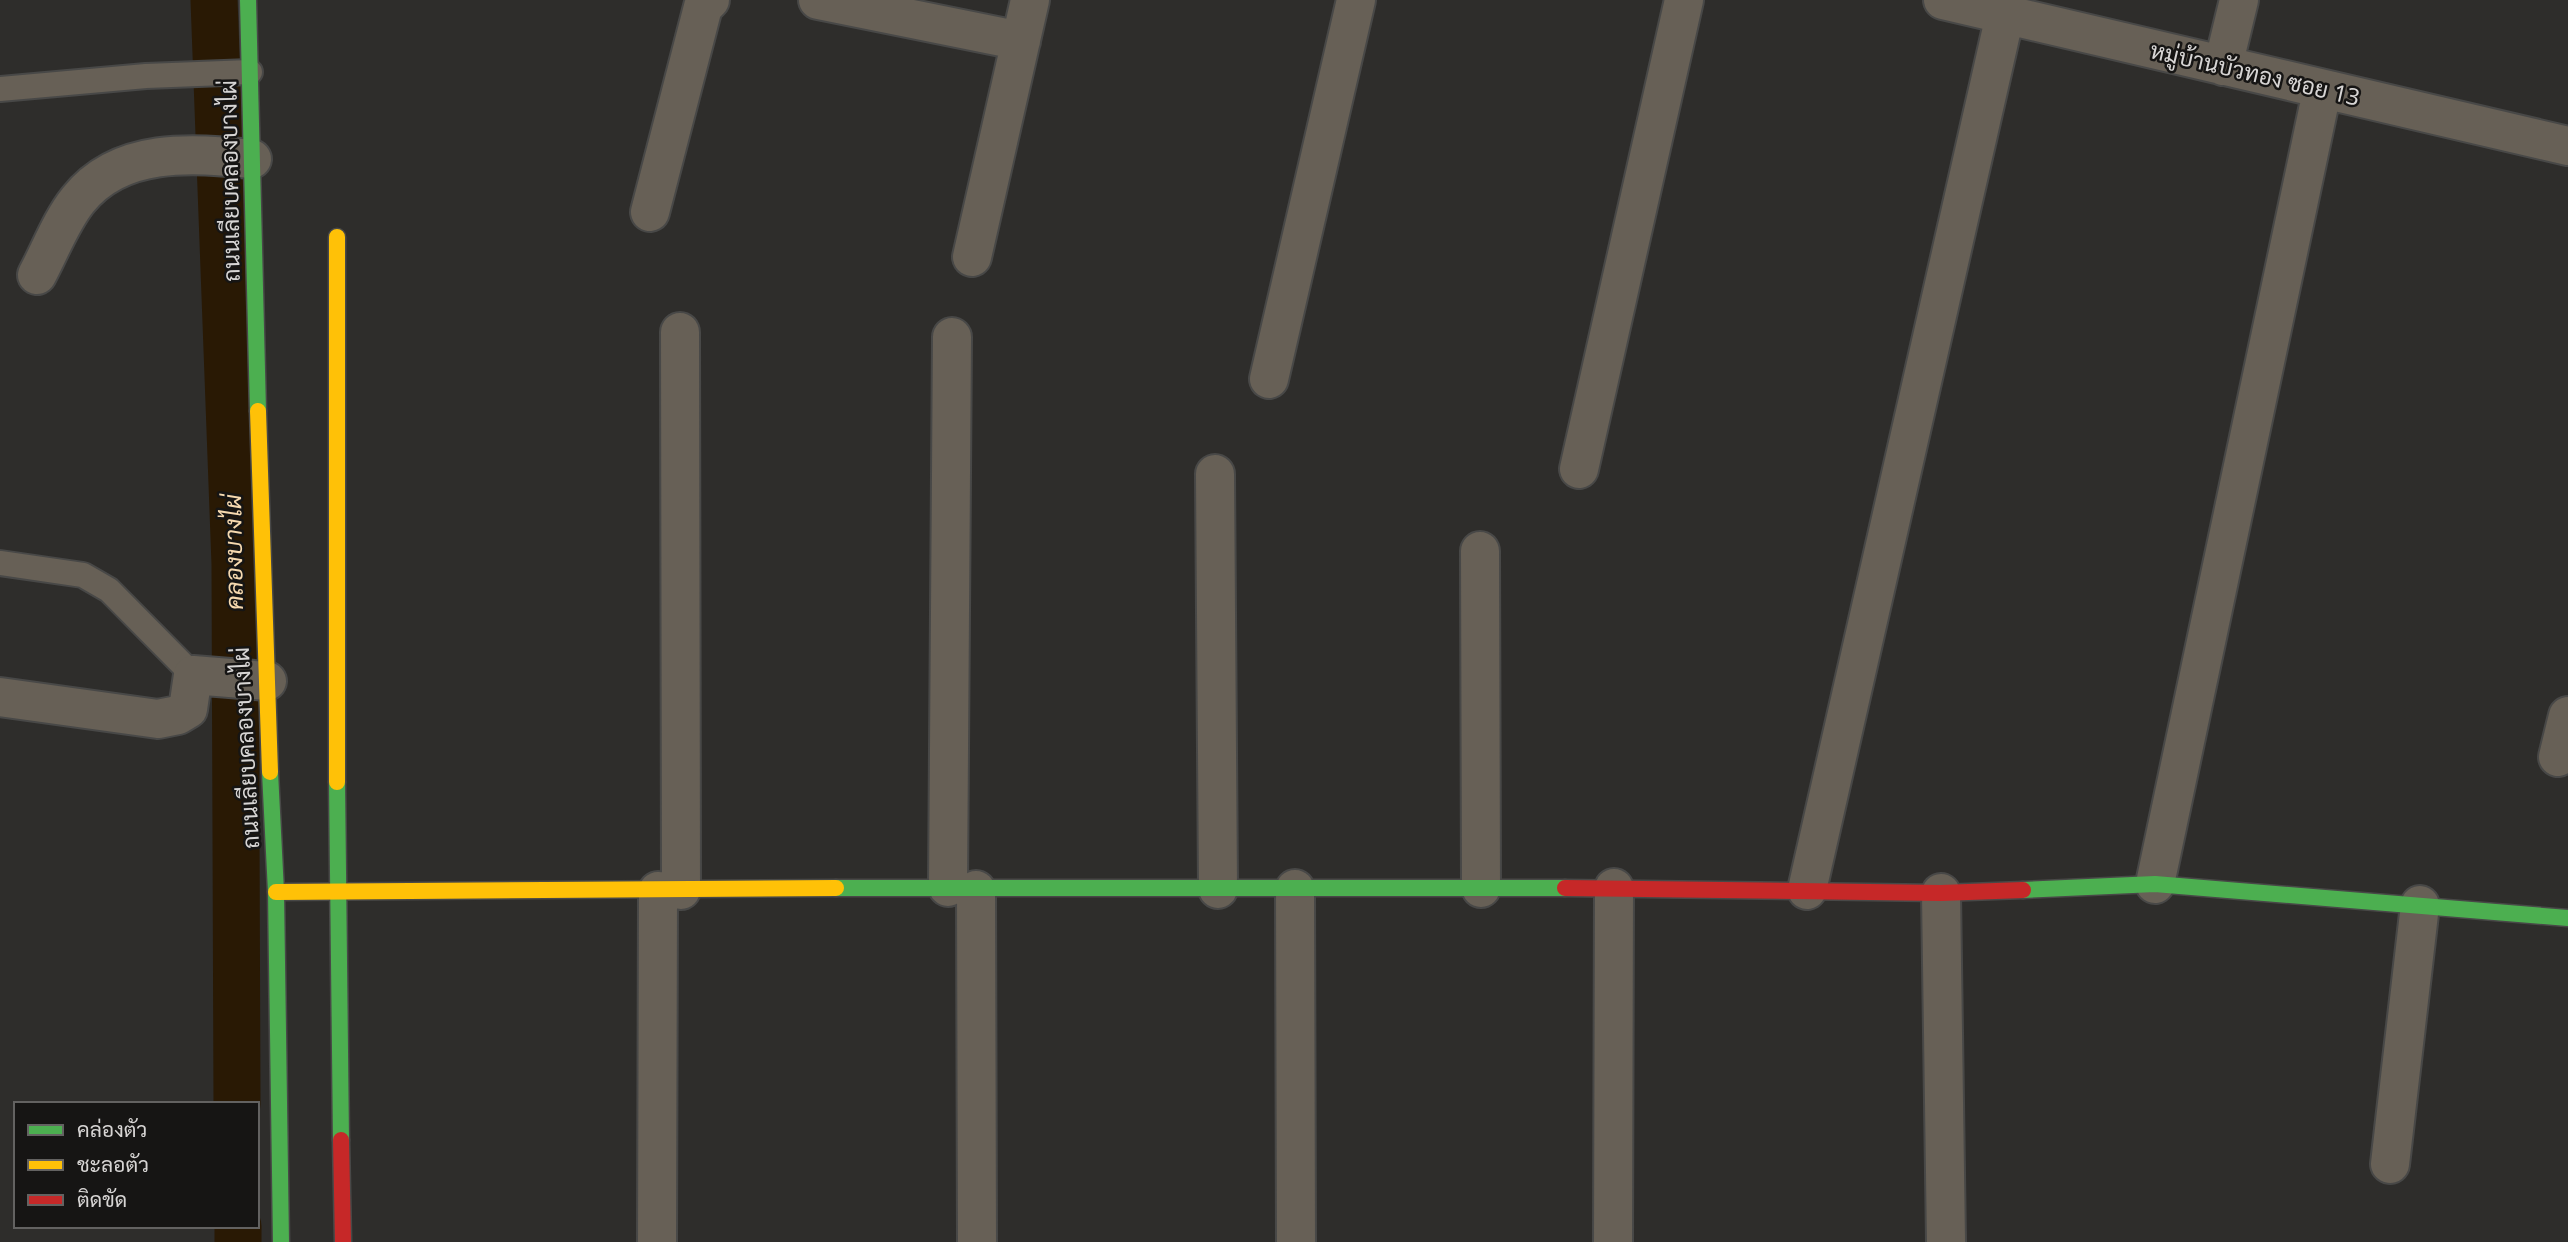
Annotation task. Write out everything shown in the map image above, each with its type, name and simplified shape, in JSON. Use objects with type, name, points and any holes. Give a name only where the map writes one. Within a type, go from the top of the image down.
[{"type":"street","name":"ถนนเลียบคลองบางไผ่","points":[[248,0],[250,72],[240,158],[227,679],[276,892],[281,1242]]},
{"type":"street","points":[[650,212],[702,7],[710,0]]},
{"type":"street","points":[[818,0],[1021,41]]},
{"type":"street","points":[[972,257],[1030,0]]},
{"type":"street","points":[[1269,379],[1356,0]]},
{"type":"street","points":[[1579,469],[1684,0]]},
{"type":"street","name":"หมู่บ้านบัวทอง ซอย 13","points":[[1943,0],[2322,91],[2568,146]]},
{"type":"street","points":[[2223,66],[2239,0]]},
{"type":"street","points":[[1807,890],[2005,15]]},
{"type":"street","points":[[2155,884],[2322,91]]},
{"type":"street","points":[[37,275],[78,200],[103,175],[129,162],[153,158],[240,158]]},
{"type":"street","points":[[337,237],[337,892],[343,1242]]},
{"type":"street","points":[[657,1242],[670,890],[680,332]]},
{"type":"street","points":[[952,337],[962,888],[977,1242]]},
{"type":"street","points":[[1215,474],[1218,889]]},
{"type":"street","points":[[1480,551],[1481,888]]},
{"type":"street","points":[[0,697],[158,719],[178,715],[227,679]]},
{"type":"street","points":[[2558,757],[2568,716]]},
{"type":"street","points":[[276,892],[1614,888],[1941,893],[2155,884],[2568,918]]},
{"type":"street","points":[[1613,1242],[1614,888]]},
{"type":"street","points":[[1295,889],[1296,1242]]},
{"type":"street","points":[[1941,893],[1946,1242]]},
{"type":"street","points":[[2390,1164],[2420,905]]},
{"type":"lane","points":[[0,89],[146,76],[250,72]]},
{"type":"lane","points":[[0,563],[83,575],[109,590],[227,679]]},
{"type":"waterway","name":"คลองบางไผ่","points":[[214,0],[235,564],[237,1102]]},
{"type":"waterway","name":"คลองบางไผ่","points":[[238,1228],[238,1242]]},
{"type":"traffic: fast","points":[[248,0],[258,411]]},
{"type":"traffic: fast","points":[[270,772],[276,892],[281,1242]]},
{"type":"traffic: fast","points":[[337,782],[341,1140]]},
{"type":"traffic: fast","points":[[2023,890],[2155,884],[2568,918]]},
{"type":"traffic: fast","points":[[836,888],[1565,888]]},
{"type":"traffic: slow","points":[[337,237],[337,782]]},
{"type":"traffic: slow","points":[[258,411],[270,772]]},
{"type":"traffic: slow","points":[[276,892],[836,888]]},
{"type":"traffic: jam","points":[[1565,888],[1941,893],[2023,890]]},
{"type":"traffic: jam","points":[[341,1140],[343,1242]]}]
